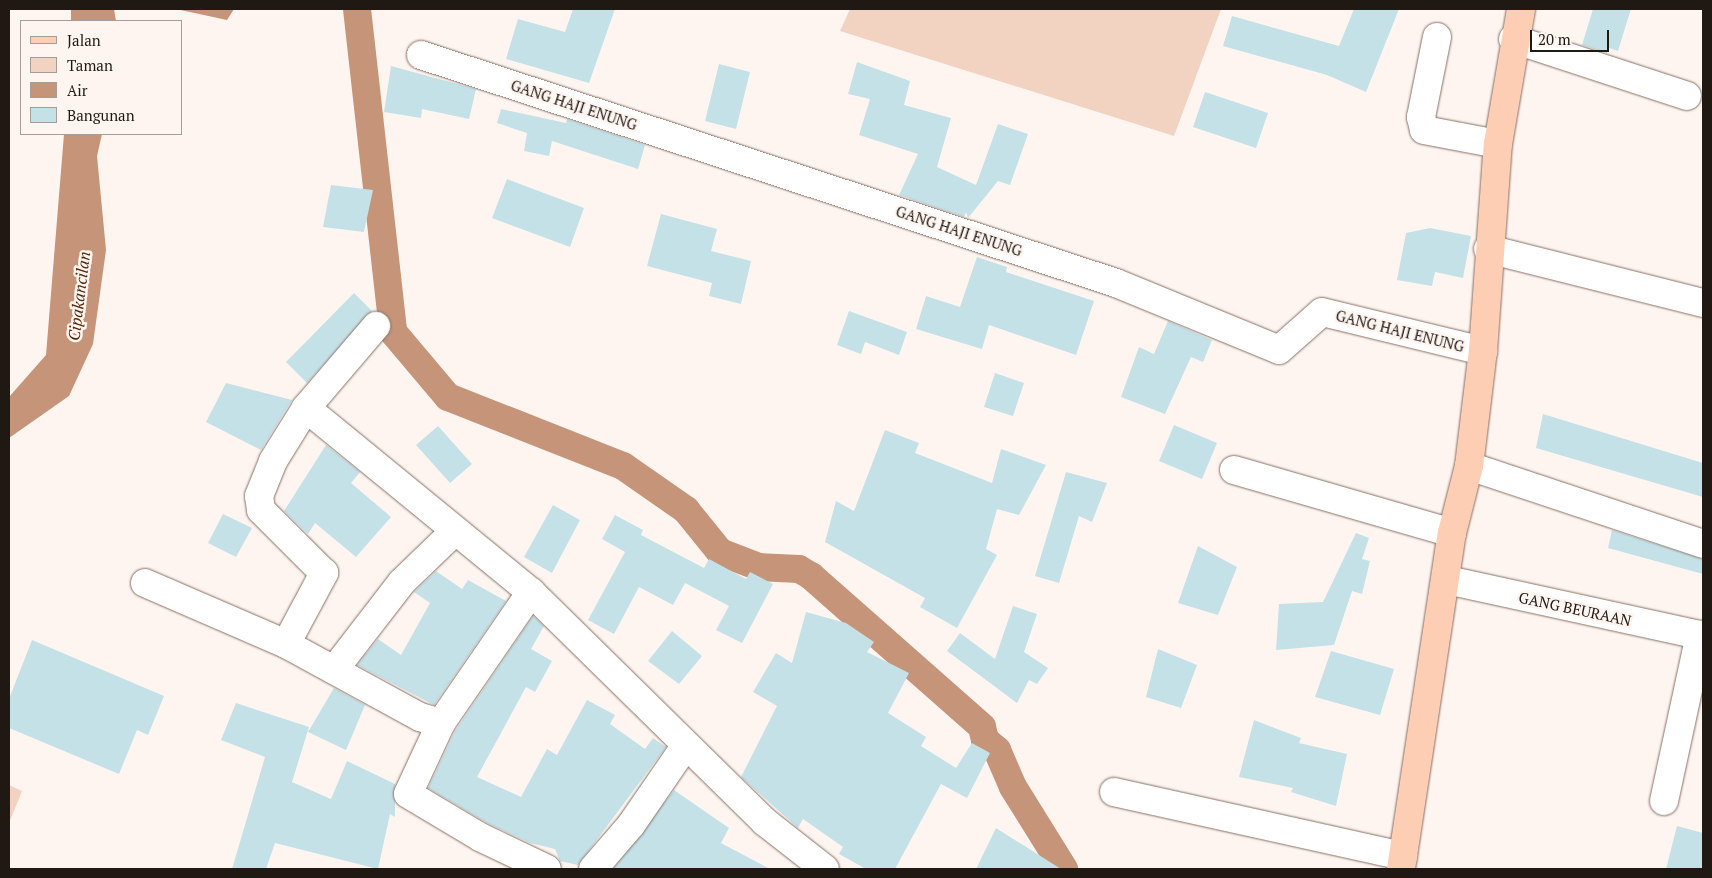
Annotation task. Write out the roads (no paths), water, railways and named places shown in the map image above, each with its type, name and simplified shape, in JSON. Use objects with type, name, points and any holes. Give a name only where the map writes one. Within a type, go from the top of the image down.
[{"type":"main road","points":[[1402,863],[1447,580],[1452,533],[1469,466],[1483,351],[1488,249],[1498,144],[1513,39],[1522,9]]},
{"type":"street","points":[[1437,37],[1421,118],[1424,130],[1498,144]]},
{"type":"street","points":[[1513,39],[1686,96]]},
{"type":"street","name":"GANG HAJI ENUNG","points":[[421,55],[1116,283],[1278,350],[1322,312],[1483,351]]},
{"type":"street","points":[[1488,249],[1703,303]]},
{"type":"street","points":[[286,644],[324,573],[261,510],[259,496],[273,461],[306,408],[376,326]]},
{"type":"street","points":[[306,408],[532,592],[765,822],[825,869]]},
{"type":"street","points":[[1469,466],[1703,544]]},
{"type":"street","points":[[1234,470],[1452,533]]},
{"type":"street","points":[[334,670],[402,582],[455,531]]},
{"type":"street","name":"GANG BEURAAN","points":[[1447,580],[1701,635]]},
{"type":"street","points":[[145,583],[286,644],[420,718],[441,723]]},
{"type":"street","points":[[532,592],[441,723],[408,794],[480,837],[547,869]]},
{"type":"street","points":[[1664,801],[1701,635]]},
{"type":"street","points":[[592,869],[631,825],[686,745]]},
{"type":"street","points":[[1114,792],[1402,863]]},
{"type":"water","points":[[71,9],[114,9],[116,20],[71,20]]},
{"type":"water","points":[[176,9],[234,9],[227,20]]},
{"type":"water","name":"Cipakancilan","points":[[64,135],[102,135],[97,156],[106,250],[93,344],[69,396],[9,438],[9,397],[46,355]]},
{"type":"waterway","points":[[357,9],[393,332],[448,397],[623,466],[686,510],[720,552],[759,567],[799,569],[811,576],[982,727],[985,740],[997,750],[1013,787],[1064,869]]}]
